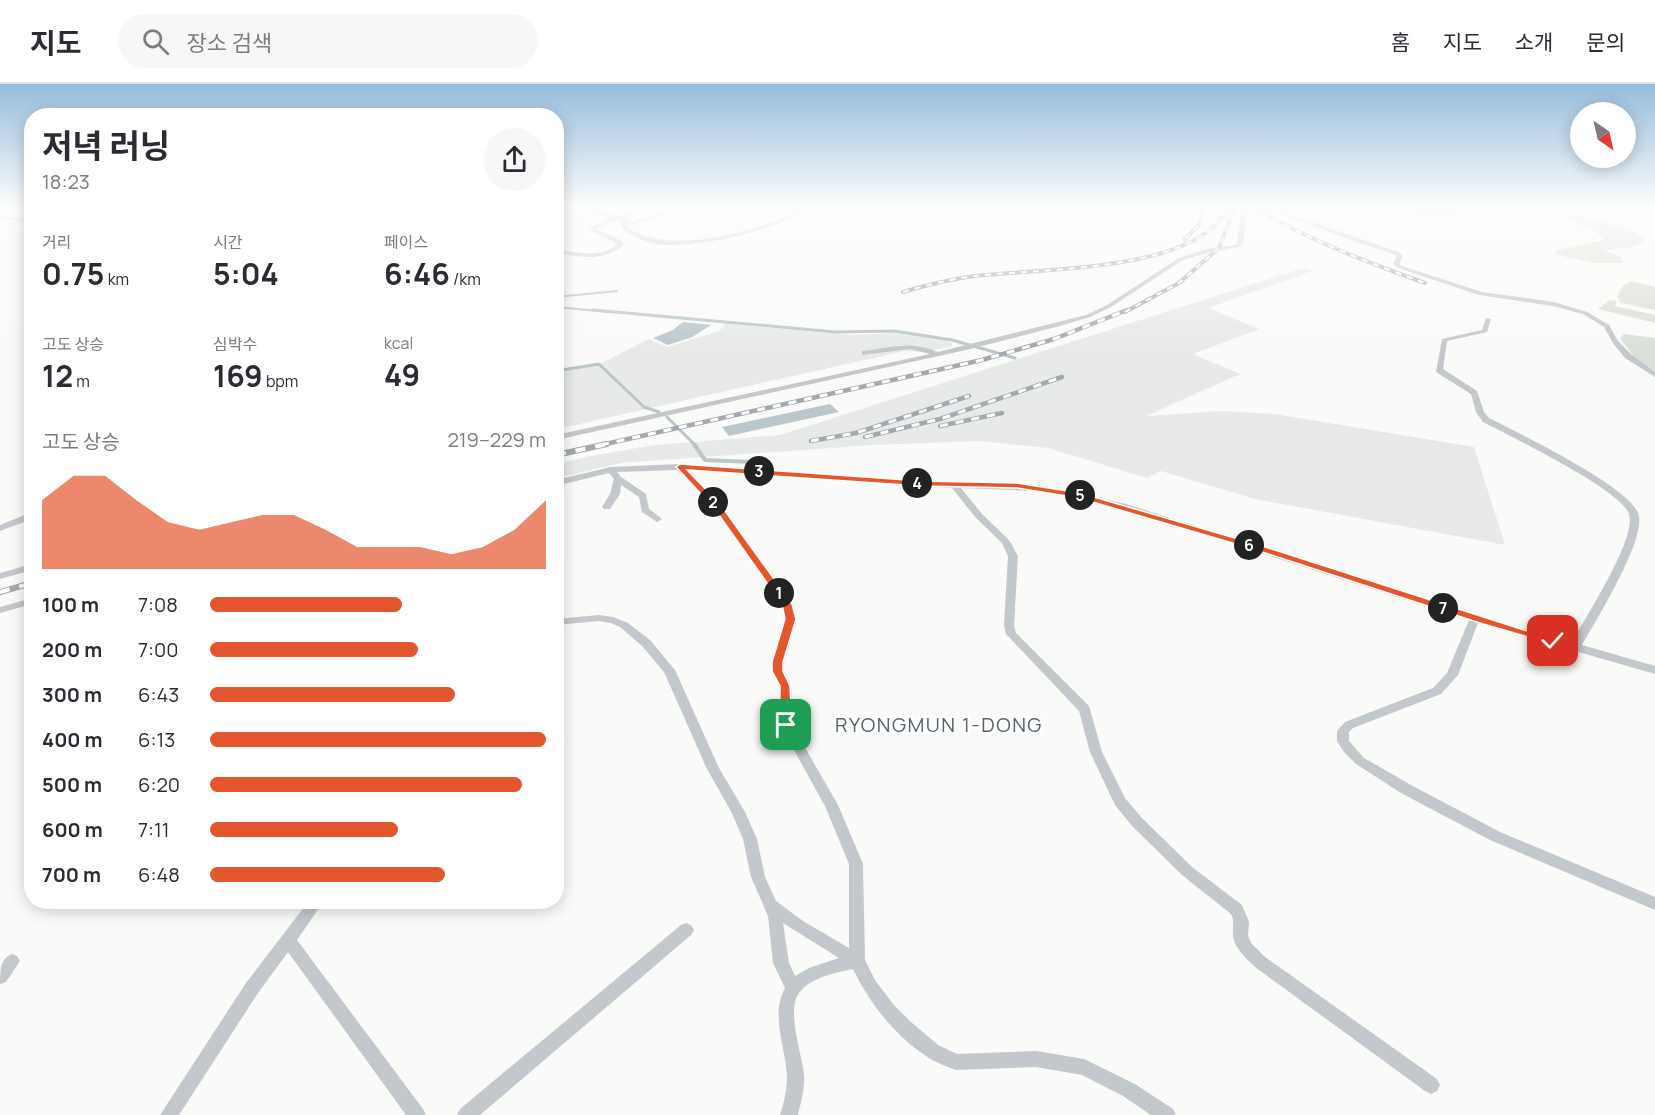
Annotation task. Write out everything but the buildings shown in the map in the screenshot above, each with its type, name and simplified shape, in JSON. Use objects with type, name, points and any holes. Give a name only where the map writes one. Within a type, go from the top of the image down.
[{"type":"street","points":[[564,436],[966,348],[1088,316],[1109,306],[1181,260],[1194,255]]},
{"type":"street","points":[[1400,255],[1396,264],[1400,267],[1482,294],[1554,304],[1585,313],[1607,326],[1615,342],[1628,356],[1655,375]]},
{"type":"street","points":[[1488,319],[1485,332],[1444,340],[1439,370],[1474,393],[1480,412],[1486,420],[1578,469],[1623,500],[1634,513],[1635,523],[1624,560],[1575,647]]},
{"type":"street","points":[[865,353],[914,345],[937,354]]},
{"type":"street","points":[[564,481],[611,470],[680,467],[954,485],[1038,488],[1123,506],[1475,618],[1655,670]]},
{"type":"street","points":[[680,467],[717,506],[787,604],[790,619],[778,662],[778,671],[785,686],[786,725],[831,805],[856,864],[857,961],[869,985],[887,1009],[904,1028],[932,1051],[956,1062],[1036,1059],[1084,1067],[1129,1090],[1167,1115]]},
{"type":"street","points":[[611,470],[618,479],[643,496],[645,510],[657,519]]},
{"type":"street","points":[[607,507],[615,494],[618,479]]},
{"type":"street","points":[[954,485],[979,516],[1010,548],[1013,556],[1009,626],[1011,634],[1085,709],[1096,752],[1120,801],[1137,822],[1187,871],[1236,910],[1242,922],[1240,934],[1246,948],[1260,962],[1431,1085]]},
{"type":"street","points":[[0,528],[24,518]]},
{"type":"street","points":[[0,576],[24,569]]},
{"type":"street","points":[[0,610],[24,603]]},
{"type":"street","points":[[564,621],[599,618],[613,620],[624,625],[645,643],[669,670],[713,770],[738,812],[750,839],[758,877],[775,916],[781,963],[793,988]]},
{"type":"street","points":[[1475,618],[1452,675],[1437,691],[1349,725],[1343,731],[1343,741],[1347,749],[1360,761],[1406,789],[1495,836],[1655,904]]},
{"type":"street","points":[[769,903],[798,926],[857,961]]},
{"type":"street","points":[[169,1115],[252,988],[311,909]]},
{"type":"street","points":[[466,1115],[686,930]]},
{"type":"street","points":[[288,940],[417,1115]]},
{"type":"street","points":[[0,977],[12,961]]},
{"type":"street","points":[[789,1115],[795,1097],[795,1075],[786,1003],[793,988],[809,976],[857,961]]},
{"type":"shaded area","points":[[1559,255],[1616,255],[1622,258],[1624,263],[1593,263]]},
{"type":"shaded area","points":[[1303,268],[1313,271],[1208,308],[1259,329],[1193,354],[1240,374],[1146,416],[1222,411],[1275,414],[1474,447],[1505,545],[1255,499],[1161,471],[1147,478],[1048,448],[979,441],[873,445],[621,463],[564,476],[564,462],[591,456],[655,445],[780,435]]},
{"type":"shaded area","points":[[1631,281],[1655,287],[1655,310],[1621,303],[1617,296],[1623,286]]},
{"type":"shaded area","points":[[1610,300],[1617,301],[1615,306],[1655,315],[1655,323],[1598,309]]},
{"type":"shaded area","points":[[683,322],[711,325],[692,337],[668,345],[653,338],[673,330]]},
{"type":"shaded area","points":[[726,324],[849,335],[903,333],[939,339],[952,343],[952,346],[926,352],[905,351],[564,427],[564,371],[602,363],[649,339],[667,347],[719,331]]},
{"type":"shaded area","points":[[1624,334],[1655,338],[1655,371],[1631,353],[1620,338]]},
{"type":"shaded area","points":[[830,404],[839,412],[729,436],[722,427]]},
{"type":"waterway","points":[[564,296],[617,291]]},
{"type":"waterway","points":[[564,308],[609,312]]},
{"type":"waterway","points":[[593,310],[835,332],[894,331],[952,340],[1015,358]]},
{"type":"waterway","points":[[564,370],[599,364],[644,407],[659,412]]},
{"type":"waterway","points":[[667,417],[694,444]]},
{"type":"waterway","points":[[694,444],[705,460],[752,462],[760,467]]},
{"type":"railway","points":[[903,292],[966,277],[1099,266],[1154,255]]},
{"type":"railway","points":[[1125,312],[1179,283],[1211,255]]},
{"type":"railway","points":[[1352,255],[1425,283]]},
{"type":"railway","points":[[601,445],[982,360],[1054,339],[1127,310]]},
{"type":"railway","points":[[865,437],[940,419],[1062,377]]},
{"type":"railway","points":[[811,441],[856,433],[969,396]]},
{"type":"railway","points":[[940,426],[1002,413]]},
{"type":"railway","points":[[564,453],[607,444]]},
{"type":"railway","points":[[0,592],[24,585]]},
{"type":"district","name":"RYONGMUN 1-DONG","points":[[939,725]]},
{"type":"route","points":[[786,725],[785,686],[778,671],[778,662],[790,619],[787,604],[717,506],[680,467],[813,474],[921,484],[1017,486],[1080,495],[1256,547],[1486,622],[1553,641]]}]
